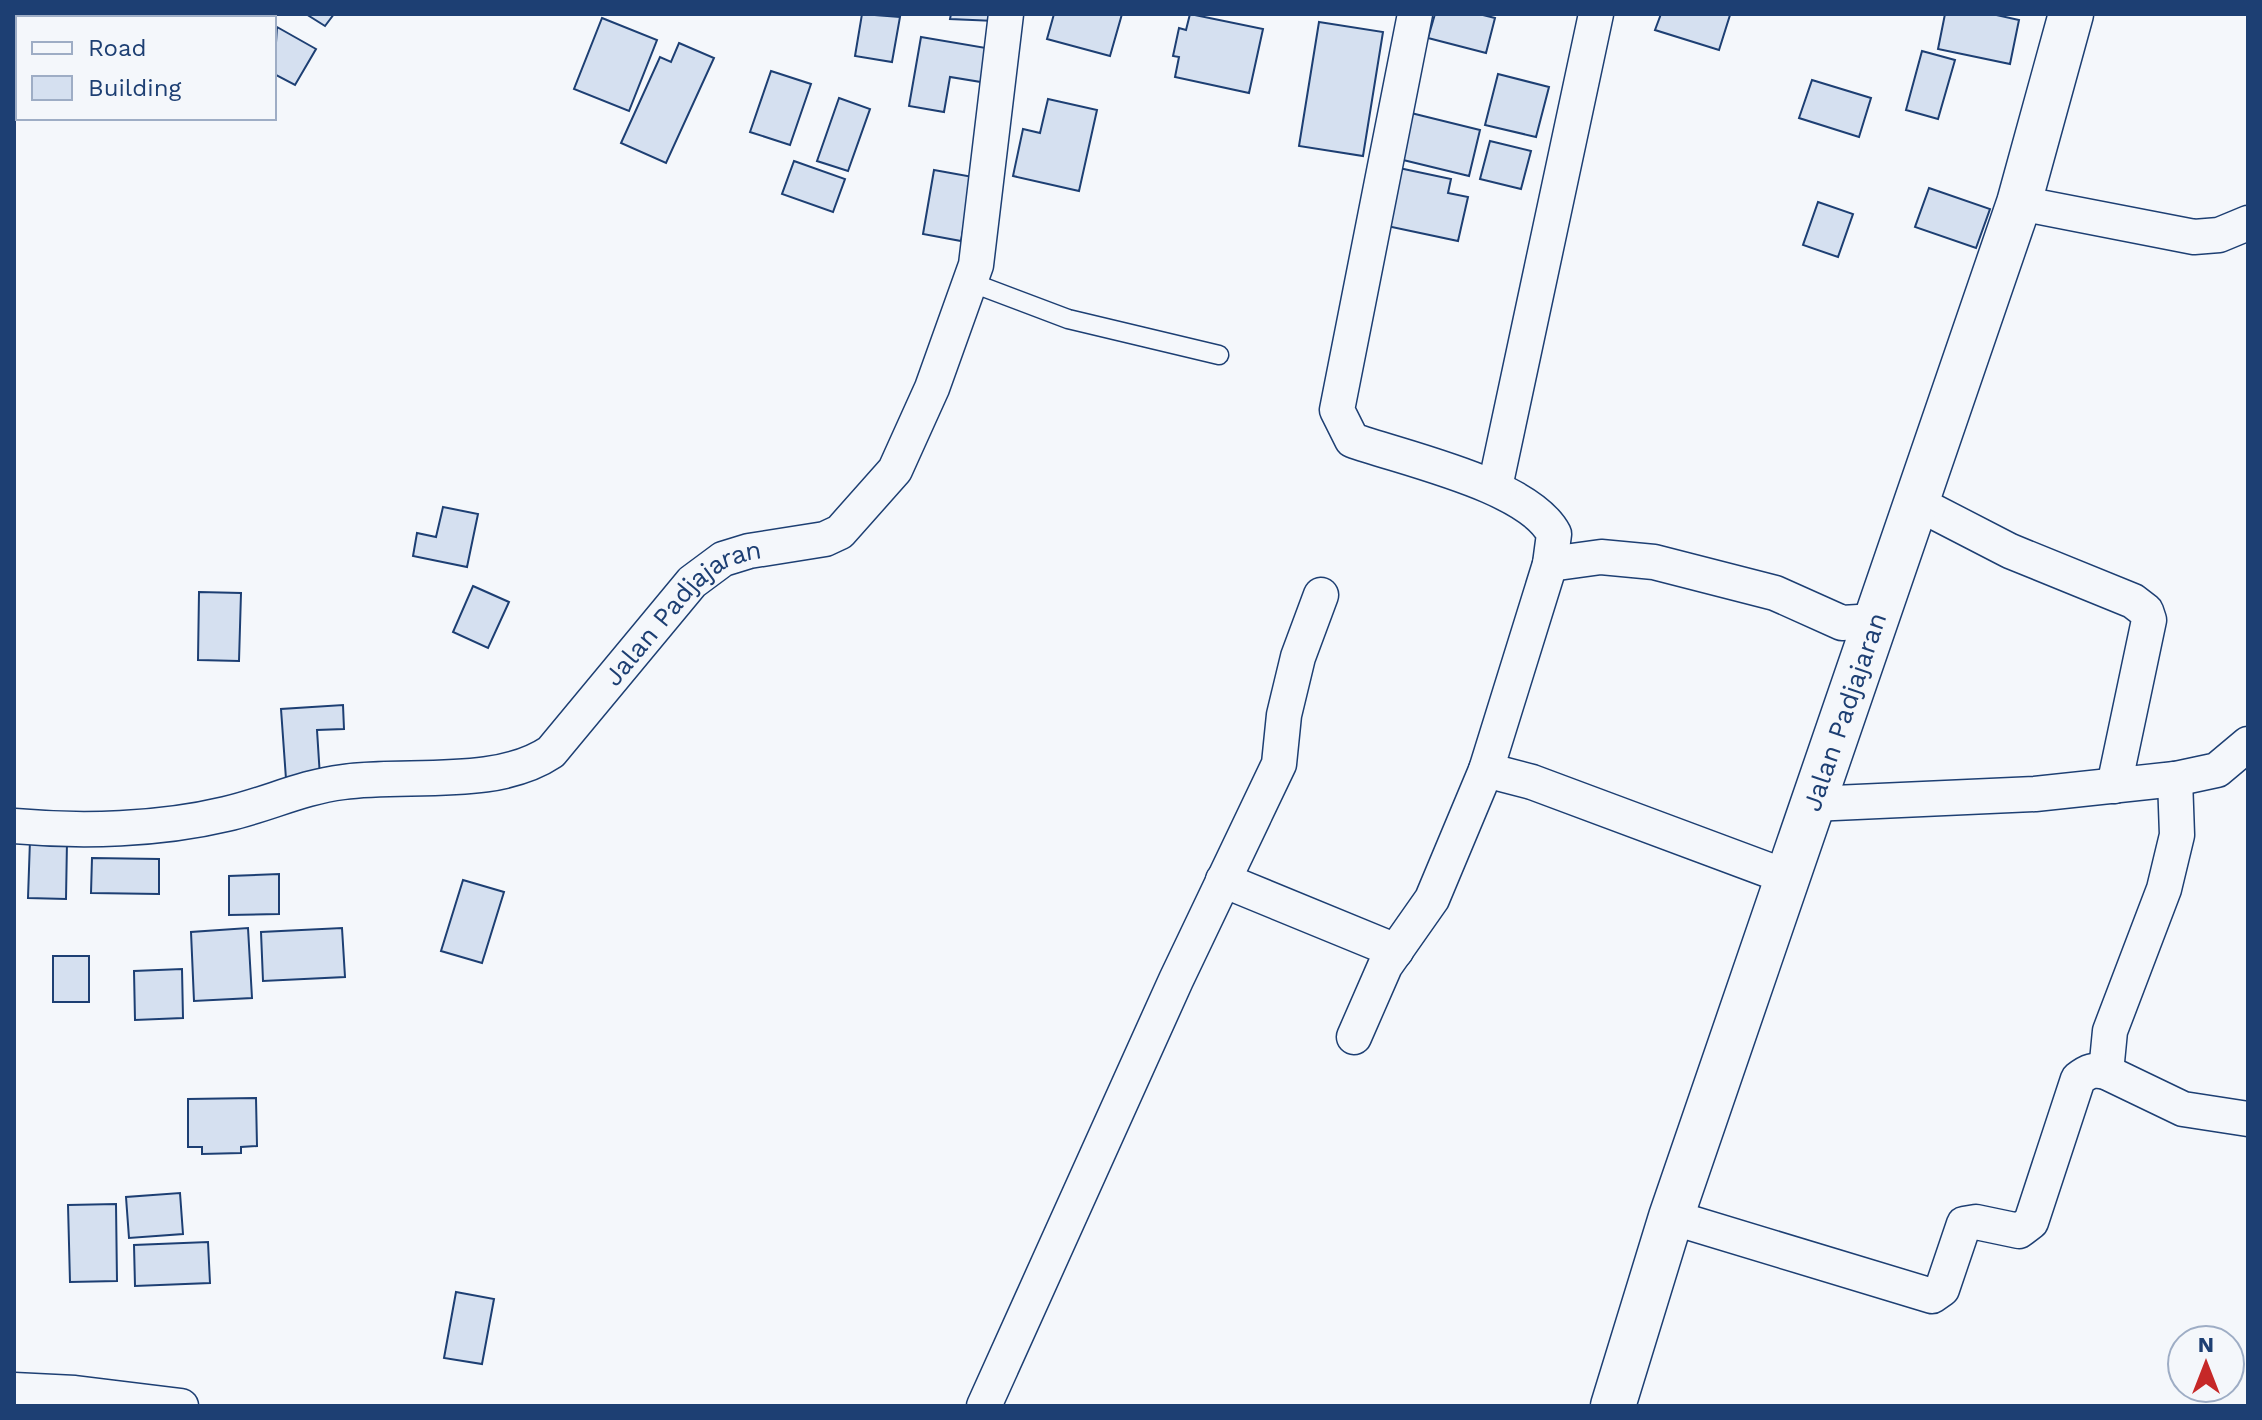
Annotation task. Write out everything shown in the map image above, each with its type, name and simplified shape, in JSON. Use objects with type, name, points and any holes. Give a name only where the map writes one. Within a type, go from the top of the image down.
[{"type":"street","name":"Jalan Padjajaran","points":[[14,826],[96,828],[181,822],[227,814],[304,788],[498,773],[540,760],[551,752],[692,582],[723,559],[749,551],[825,539],[840,532],[895,470],[932,388],[976,265],[1006,14]]},
{"type":"street","points":[[1354,1037],[1385,966],[1432,899],[1486,770],[1550,564],[1554,534],[1532,507],[1495,487],[1352,440],[1337,410],[1415,14]]},
{"type":"street","points":[[1495,487],[1596,14]]},
{"type":"street","name":"Jalan Padjajaran","points":[[1613,1406],[1671,1217],[2019,203],[2071,14]]},
{"type":"street","points":[[2019,203],[2194,237],[2219,235],[2248,223]]},
{"type":"street","points":[[1917,503],[2010,551],[2133,601],[2146,611],[2149,620],[2114,786]]},
{"type":"street","points":[[1550,564],[1601,557],[1654,562],[1775,593],[1842,623],[1875,621]]},
{"type":"street","points":[[984,1406],[1223,880],[1279,764],[1284,715],[1298,657],[1321,595]]},
{"type":"street","points":[[1812,804],[2035,794],[2175,779],[2217,770],[2248,744]]},
{"type":"street","points":[[1486,770],[1532,782],[1787,877]]},
{"type":"street","points":[[2106,1072],[2110,1031],[2164,889],[2171,862],[2177,835],[2175,779]]},
{"type":"street","points":[[1223,880],[1396,951]]},
{"type":"street","points":[[1671,1217],[1932,1296],[1942,1289],[1964,1224],[1976,1222],[2019,1231],[2028,1227],[2078,1079],[2095,1069],[2183,1109],[2248,1119]]},
{"type":"street","points":[[14,1390],[75,1393],[181,1406]]},
{"type":"lane","points":[[970,282],[1068,319],[1219,355]]},
{"type":"building","points":[[306,14],[334,14],[325,26]]},
{"type":"building","points":[[862,14],[900,17],[892,62],[855,56]]},
{"type":"building","points":[[951,14],[995,14],[995,21],[950,19]]},
{"type":"building","points":[[1054,14],[1122,14],[1110,56],[1047,39]]},
{"type":"building","points":[[1190,14],[1263,29],[1249,93],[1175,77],[1179,57],[1173,56],[1179,28],[1186,30]]},
{"type":"building","points":[[1435,14],[1479,14],[1495,18],[1486,53],[1428,38]]},
{"type":"building","points":[[1661,14],[1730,15],[1719,50],[1655,30]]},
{"type":"building","points":[[1945,14],[1992,14],[2019,20],[2010,64],[1938,49]]},
{"type":"building","points":[[602,18],[657,40],[629,111],[574,89]]},
{"type":"building","points":[[1319,22],[1383,32],[1363,156],[1299,146]]},
{"type":"building","points":[[277,27],[316,49],[295,85],[276,75]]},
{"type":"building","points":[[921,37],[986,48],[981,82],[950,77],[944,112],[909,106]]},
{"type":"building","points":[[679,43],[714,58],[666,163],[621,143],[660,57],[671,62]]},
{"type":"building","points":[[1922,51],[1955,60],[1938,119],[1906,110]]},
{"type":"building","points":[[771,71],[811,84],[790,145],[750,132]]},
{"type":"building","points":[[1498,74],[1549,87],[1536,137],[1485,125]]},
{"type":"building","points":[[1812,80],[1871,98],[1859,137],[1799,118]]},
{"type":"building","points":[[839,98],[870,109],[848,171],[817,161]]},
{"type":"building","points":[[1048,99],[1097,110],[1079,191],[1013,176],[1023,129],[1040,133]]},
{"type":"building","points":[[1411,113],[1480,130],[1469,176],[1399,159]]},
{"type":"building","points":[[1490,141],[1531,151],[1521,189],[1480,179]]},
{"type":"building","points":[[794,161],[845,179],[833,212],[782,194]]},
{"type":"building","points":[[1399,168],[1451,179],[1448,193],[1468,197],[1458,241],[1387,226]]},
{"type":"building","points":[[934,170],[973,177],[961,241],[923,234]]},
{"type":"building","points":[[1929,188],[1990,209],[1976,248],[1915,227]]},
{"type":"building","points":[[1818,202],[1853,214],[1838,257],[1803,245]]},
{"type":"building","points":[[443,507],[478,514],[467,567],[413,556],[417,533],[436,537]]},
{"type":"building","points":[[473,586],[509,602],[488,648],[453,632]]},
{"type":"building","points":[[199,592],[241,593],[239,661],[198,660]]},
{"type":"building","points":[[343,705],[344,729],[317,730],[320,777],[286,779],[281,709]]},
{"type":"building","points":[[30,840],[67,841],[66,899],[28,898]]},
{"type":"building","points":[[92,858],[159,859],[159,894],[91,893]]},
{"type":"building","points":[[279,874],[279,914],[229,915],[229,876]]},
{"type":"building","points":[[463,880],[504,892],[482,963],[441,951]]},
{"type":"building","points":[[248,928],[252,998],[194,1001],[191,932]]},
{"type":"building","points":[[342,928],[345,977],[263,981],[261,932]]},
{"type":"building","points":[[53,956],[89,956],[89,1002],[53,1002]]},
{"type":"building","points":[[182,969],[183,1018],[135,1020],[134,971]]},
{"type":"building","points":[[256,1098],[257,1146],[241,1147],[241,1153],[202,1154],[202,1147],[188,1147],[188,1099]]},
{"type":"building","points":[[180,1193],[183,1234],[129,1238],[126,1197]]},
{"type":"building","points":[[116,1204],[117,1281],[70,1282],[68,1205]]},
{"type":"building","points":[[208,1242],[210,1283],[135,1286],[134,1245]]},
{"type":"building","points":[[456,1292],[494,1299],[482,1364],[444,1358]]}]
